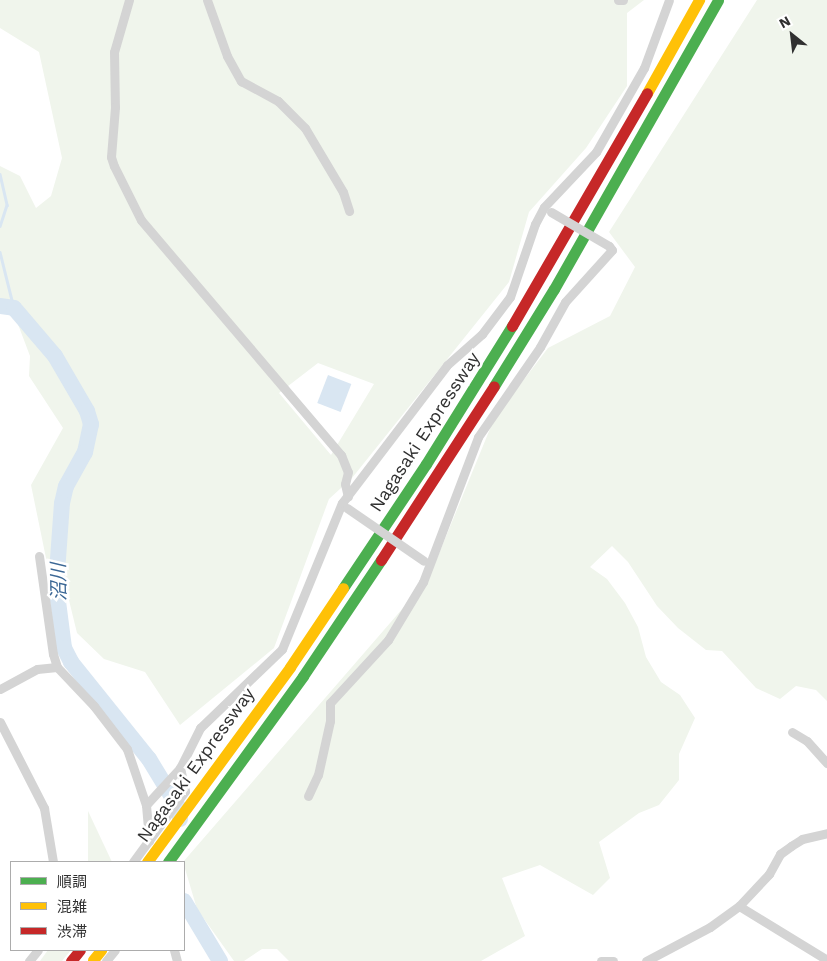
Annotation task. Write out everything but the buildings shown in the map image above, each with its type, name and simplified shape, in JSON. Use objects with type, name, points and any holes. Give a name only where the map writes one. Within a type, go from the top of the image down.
[{"type":"highway","name":"Nagasaki Expressway","points":[[148,861],[203,788],[355,571],[490,364],[584,206],[699,0]]},
{"type":"highway","name":"Nagasaki Expressway","points":[[169,861],[211,805],[369,580],[503,373],[598,214],[718,0]]},
{"type":"highway","points":[[93,961],[101,951]]},
{"type":"street","points":[[129,0],[114,52],[115,107],[110,158],[141,220],[342,455],[348,472],[345,484],[346,503]]},
{"type":"street","points":[[207,0],[227,56],[241,80],[278,101],[305,128],[343,192],[349,211]]},
{"type":"street","points":[[618,0],[623,0]]},
{"type":"street","points":[[146,805],[180,768],[200,728],[282,649],[346,503],[447,365],[482,334],[510,297],[547,209],[596,152],[644,68],[669,0]]},
{"type":"street","points":[[308,796],[318,776],[330,721],[330,703],[388,640],[428,563],[478,437],[540,347],[565,302],[612,250],[609,246],[547,209]]},
{"type":"street","points":[[346,503],[428,563]]},
{"type":"street","points":[[40,556],[53,654],[57,667],[94,706],[127,749],[146,805],[149,841]]},
{"type":"street","points":[[0,689],[36,669],[57,667]]},
{"type":"street","points":[[0,722],[44,808],[53,861]]},
{"type":"street","points":[[792,732],[808,741],[827,763]]},
{"type":"street","points":[[134,861],[181,796],[186,784],[180,768]]},
{"type":"street","points":[[650,960],[710,927],[739,906],[769,874],[780,854],[802,839],[827,834]]},
{"type":"street","points":[[739,906],[827,960]]},
{"type":"street","points":[[29,961],[37,951]]},
{"type":"street","points":[[96,951],[106,961],[114,951]]},
{"type":"street","points":[[601,961],[613,961]]},
{"type":"shaded area","points":[[0,0],[644,0],[627,13],[627,86],[586,148],[529,212],[509,282],[352,478],[329,499],[274,648],[180,725],[145,672],[104,659],[77,633],[66,588],[46,558],[31,485],[63,428],[29,376],[30,356],[16,319],[0,309],[0,166],[20,176],[36,208],[51,196],[62,158],[39,52],[0,28]],"holes":[[[318,363],[374,384],[331,455],[279,393]]]},
{"type":"shaded area","points":[[757,0],[827,0],[827,701],[816,690],[796,686],[780,699],[756,688],[722,651],[706,650],[678,628],[657,606],[628,562],[612,546],[590,567],[607,579],[625,603],[638,627],[646,657],[661,682],[680,695],[695,718],[679,754],[679,780],[659,805],[639,813],[599,842],[610,878],[593,895],[540,865],[502,878],[525,936],[481,961],[289,961],[277,949],[262,949],[244,961],[234,961],[197,909],[184,861],[429,578],[494,419],[548,348],[610,316],[635,267],[609,232]]},
{"type":"shaded area","points":[[328,375],[351,384],[341,412],[317,403]]},
{"type":"shaded area","points":[[88,811],[112,861],[88,861]]},
{"type":"shaded area","points":[[47,951],[70,951],[62,961],[40,961]]},
{"type":"waterway","points":[[0,174],[7,205],[0,226]]},
{"type":"waterway","points":[[0,252],[14,308]]},
{"type":"waterway","name":"沼川","points":[[0,306],[14,308],[55,356],[87,411],[91,424],[85,452],[66,486],[62,503],[56,586],[64,648],[71,662],[149,759],[180,810],[180,819]]},
{"type":"waterway","name":"沼川","points":[[185,903],[220,961]]},
{"type":"traffic: fast","points":[[494,386],[554,289],[718,0]]},
{"type":"traffic: fast","points":[[343,588],[426,464],[512,326]]},
{"type":"traffic: fast","points":[[169,861],[303,676],[381,560]]},
{"type":"traffic: slow","points":[[647,93],[699,0]]},
{"type":"traffic: slow","points":[[148,861],[290,667],[343,588]]},
{"type":"traffic: slow","points":[[93,960],[100,951]]},
{"type":"traffic: jam","points":[[512,326],[647,93]]},
{"type":"traffic: jam","points":[[381,560],[494,386]]},
{"type":"traffic: jam","points":[[71,961],[79,951]]}]
